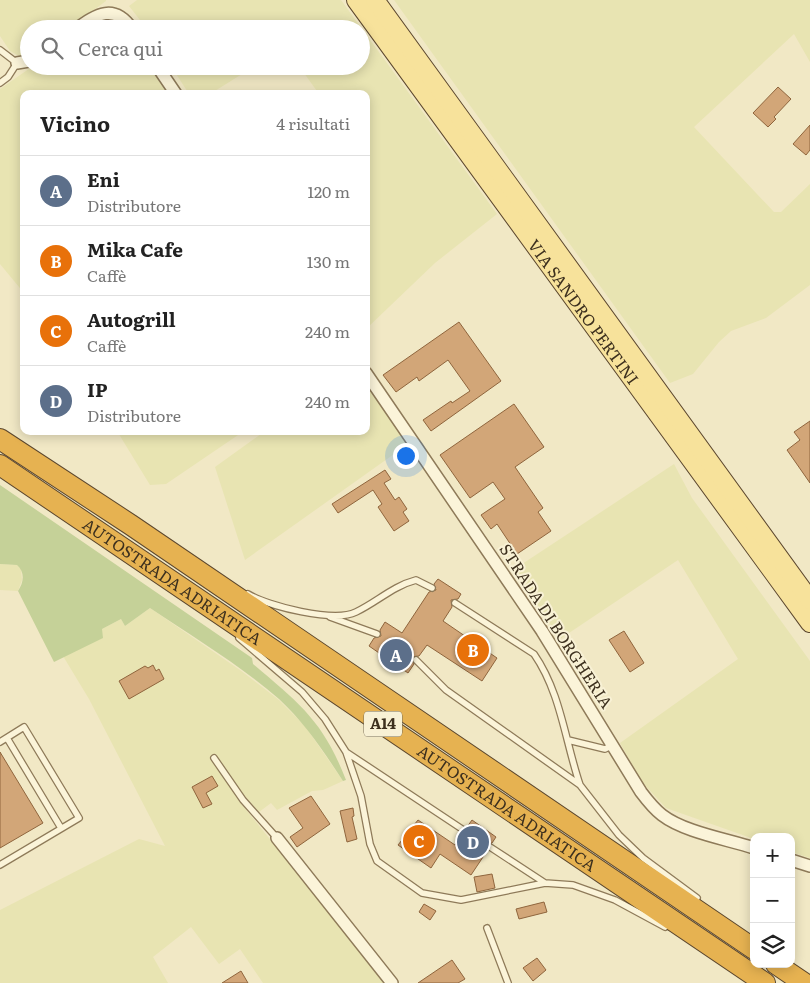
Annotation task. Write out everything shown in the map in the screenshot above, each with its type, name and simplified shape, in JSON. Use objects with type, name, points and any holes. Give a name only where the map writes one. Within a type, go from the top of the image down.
[{"type":"highway","name":"AUTOSTRADA ADRIATICA","points":[[0,439],[131,525],[750,945]]},
{"type":"highway","name":"AUTOSTRADA ADRIATICA","points":[[0,465],[766,983]]},
{"type":"highway","points":[[782,968],[804,983]]},
{"type":"main road","name":"VIA SANDRO PERTINI","points":[[356,0],[810,623]]},
{"type":"main road","name":"VIA SANDRO PERTINI","points":[[375,0],[810,600]]},
{"type":"street","points":[[88,20],[95,15],[112,13],[124,20]]},
{"type":"street","points":[[164,75],[173,90]]},
{"type":"street","name":"STRADA DI BORGHERIA","points":[[370,379],[542,631],[640,792],[663,816],[682,825],[750,847]]},
{"type":"street","points":[[277,838],[392,983]]},
{"type":"street","points":[[795,861],[810,866]]},
{"type":"lane","points":[[0,50],[17,63],[8,77],[0,82]]},
{"type":"lane","points":[[131,525],[198,562]]},
{"type":"lane","points":[[140,559],[217,621]]},
{"type":"lane","points":[[245,592],[283,607],[324,615],[347,616],[356,613],[401,584],[416,580],[432,588]]},
{"type":"lane","points":[[455,603],[534,654],[551,683],[580,784]]},
{"type":"lane","points":[[324,615],[377,634]]},
{"type":"lane","points":[[233,633],[302,692],[325,719],[346,752],[361,796],[370,844],[377,861],[422,893],[461,900],[545,883],[573,885],[615,900],[673,931]]},
{"type":"lane","points":[[416,660],[446,690],[580,784],[619,835],[643,858],[702,902]]},
{"type":"lane","points":[[0,742],[24,727],[79,818],[0,865]]},
{"type":"lane","points":[[7,738],[62,828]]},
{"type":"lane","points":[[568,740],[605,749],[613,745]]},
{"type":"lane","points":[[346,752],[465,831]]},
{"type":"lane","points":[[214,758],[243,800],[277,838]]},
{"type":"lane","points":[[490,847],[545,883]]},
{"type":"lane","points":[[725,919],[750,944]]},
{"type":"lane","points":[[487,928],[508,983]]},
{"type":"lane","points":[[681,935],[720,952]]},
{"type":"shaded area","points":[[0,0],[106,0],[80,20],[20,20],[20,56],[10,51],[0,36]]},
{"type":"shaded area","points":[[137,0],[341,0],[356,20],[140,20],[129,6]]},
{"type":"shaded area","points":[[394,0],[810,0],[810,62],[794,34],[694,127],[774,212],[781,212],[810,184],[810,285],[766,318],[731,331],[719,342],[693,374],[670,383]]},
{"type":"shaded area","points":[[370,40],[497,214],[435,263],[370,325],[370,90],[316,90],[305,75],[370,75]]},
{"type":"shaded area","points":[[20,75],[157,75],[167,90],[20,90],[20,288],[0,264],[0,89]]},
{"type":"shaded area","points":[[177,75],[241,75],[216,90],[186,90]]},
{"type":"shaded area","points":[[370,383],[411,442],[245,560],[215,467],[259,435],[370,435]]},
{"type":"shaded area","points":[[119,435],[238,435],[166,484],[150,485]]},
{"type":"shaded area","points":[[674,464],[692,498],[810,661],[810,858],[795,853],[795,833],[750,833],[750,838],[666,808],[642,782],[620,743],[738,659],[678,560],[560,639],[513,570]]},
{"type":"shaded area","points":[[0,564],[17,565],[21,569],[22,580],[18,591],[0,590]]},
{"type":"shaded area","points":[[150,608],[240,670],[279,700],[305,726],[343,781],[323,790],[312,791],[277,810],[271,803],[259,812],[245,796],[239,801],[386,983],[263,983],[240,949],[219,964],[191,927],[153,957],[168,983],[0,983],[0,910],[139,839],[165,846],[89,699],[63,656],[102,638],[102,629],[121,619],[125,626]]},
{"type":"green space","points":[[0,485],[252,658],[253,664],[297,703],[319,728],[346,780],[343,781],[306,728],[279,699],[232,663],[150,608],[125,626],[121,619],[102,629],[103,638],[54,662],[18,591],[22,584],[20,568],[17,565],[0,564]]},
{"type":"building","points":[[778,87],[791,99],[774,117],[776,119],[768,127],[753,113]]},
{"type":"building","points":[[810,125],[810,150],[806,155],[793,144]]},
{"type":"building","points":[[459,322],[501,381],[431,431],[423,420],[470,391],[448,360],[419,381],[417,377],[396,392],[383,375]]},
{"type":"building","points":[[514,404],[544,447],[515,467],[543,508],[538,512],[551,531],[517,554],[497,524],[491,529],[481,515],[505,499],[493,482],[470,498],[440,455]]},
{"type":"building","points":[[810,421],[810,483],[787,450],[800,440],[794,432]]},
{"type":"building","points":[[385,470],[391,479],[384,483],[395,500],[399,497],[407,509],[403,512],[409,521],[394,531],[378,507],[382,504],[373,490],[338,513],[332,504]]},
{"type":"building","points":[[438,579],[461,594],[458,599],[451,600],[452,607],[443,621],[497,658],[482,681],[427,645],[419,656],[412,657],[414,664],[408,673],[369,646],[374,638],[381,636],[380,630],[385,622],[402,633],[429,592],[436,590],[434,584]]},
{"type":"building","points":[[624,631],[644,663],[630,672],[609,640]]},
{"type":"building","points":[[153,665],[156,671],[159,669],[164,679],[129,699],[119,681],[145,666],[148,668]]},
{"type":"building","points":[[0,752],[43,823],[0,848]]},
{"type":"building","points":[[212,776],[218,786],[206,793],[212,804],[203,808],[192,787]]},
{"type":"building","points":[[311,796],[330,824],[297,847],[290,837],[303,828],[289,808]]},
{"type":"building","points":[[353,808],[354,816],[352,817],[357,839],[347,842],[340,811]]},
{"type":"building","points":[[418,820],[455,845],[462,835],[469,834],[467,827],[472,820],[496,837],[492,843],[486,844],[487,851],[471,875],[440,854],[431,868],[398,845]]},
{"type":"building","points":[[492,874],[495,888],[477,892],[474,877]]},
{"type":"building","points":[[544,902],[547,912],[519,919],[516,909]]},
{"type":"building","points":[[424,904],[436,911],[430,920],[419,912]]},
{"type":"building","points":[[537,958],[546,970],[533,981],[523,968]]},
{"type":"building","points":[[452,960],[465,979],[458,983],[418,983]]},
{"type":"building","points":[[241,971],[248,983],[222,983]]},
{"type":"place","name":"Mika Cafe","points":[[473,650]]},
{"type":"place","name":"Eni","points":[[396,655]]},
{"type":"place","name":"Autogrill","points":[[419,841]]},
{"type":"place","name":"IP","points":[[473,842]]}]
